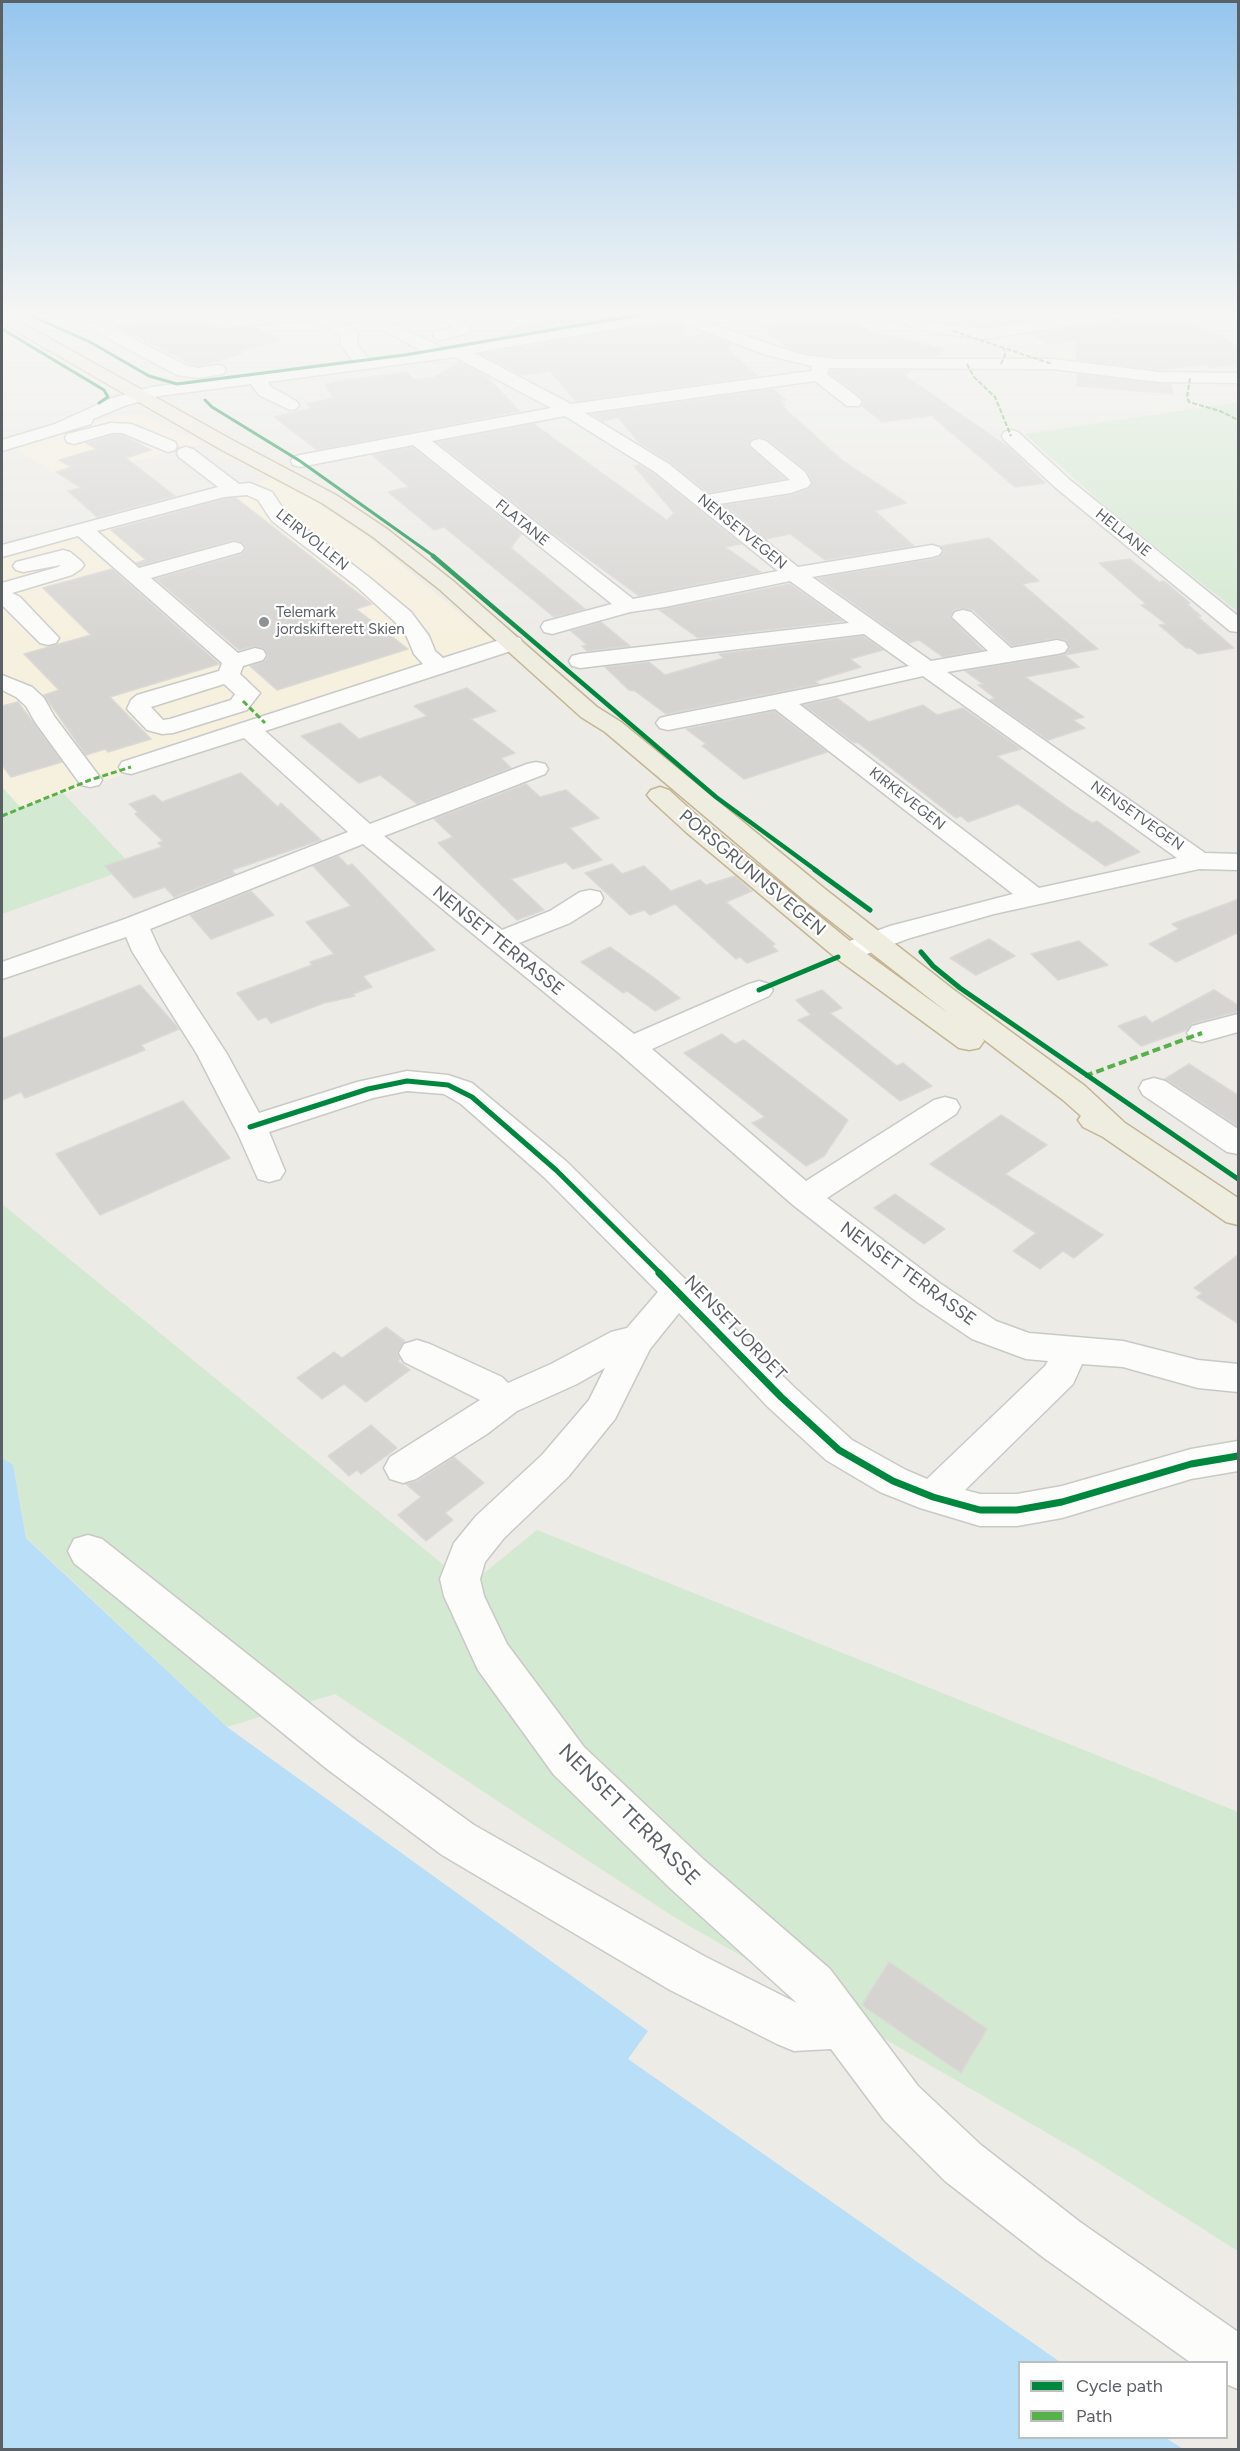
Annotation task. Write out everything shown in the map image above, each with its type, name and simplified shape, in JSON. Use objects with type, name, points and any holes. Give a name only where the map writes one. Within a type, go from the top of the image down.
[{"type":"highway","name":"PORSGRUNNSVEGEN","points":[[202,425],[308,490],[329,499],[408,555],[589,712],[614,726],[710,810],[860,946],[921,1008],[1059,1102],[1114,1130],[1239,1214]]},
{"type":"street","points":[[2,446],[62,425]]},
{"type":"street","points":[[300,461],[485,425]]},
{"type":"street","name":"NENSETVEGEN","points":[[593,425],[662,468],[794,574],[1199,861]]},
{"type":"street","points":[[2,430],[19,440],[52,444],[119,427],[134,429],[177,450],[229,485]]},
{"type":"street","name":"HELLANE","points":[[1011,436],[1063,484],[1239,626]]},
{"type":"street","name":"FLATANE","points":[[416,438],[608,592],[629,606]]},
{"type":"street","points":[[704,501],[791,487],[801,483],[798,476],[759,445]]},
{"type":"street","points":[[2,541],[229,485]]},
{"type":"street","name":"LEIRVOLLEN","points":[[2,551],[83,530],[229,485],[250,489],[265,496],[279,517],[363,582],[403,617],[418,636],[425,654],[438,666]]},
{"type":"street","points":[[83,530],[239,664]]},
{"type":"street","points":[[136,576],[234,548]]},
{"type":"street","points":[[552,627],[629,606],[665,601],[794,574],[932,551]]},
{"type":"street","points":[[2,572],[63,556],[75,565],[65,571],[2,589]]},
{"type":"street","points":[[2,596],[12,602],[48,638]]},
{"type":"street","points":[[183,617],[204,611]]},
{"type":"street","points":[[963,617],[1007,656]]},
{"type":"street","points":[[580,661],[868,627]]},
{"type":"street","points":[[131,767],[512,643]]},
{"type":"street","points":[[668,723],[927,668],[1057,646]]},
{"type":"street","points":[[2,682],[24,692],[36,703],[90,780]]},
{"type":"street","name":"KIRKEVEGEN","points":[[780,701],[1034,897]]},
{"type":"street","name":"NENSET TERRASSE","points":[[248,729],[366,834],[631,1047],[804,1197],[929,1293],[984,1330],[1026,1346],[1124,1354],[1197,1374],[1239,1378]]},
{"type":"street","points":[[2,971],[135,925],[536,769]]},
{"type":"street","points":[[860,946],[988,908],[1034,897],[1199,861],[1239,862]]},
{"type":"street","points":[[498,941],[560,917],[590,898]]},
{"type":"street","points":[[135,925],[146,951],[212,1054],[250,1127],[269,1171]]},
{"type":"street","points":[[631,1047],[759,990]]},
{"type":"street","points":[[1202,1033],[1239,1023]]},
{"type":"street","name":"NENSETJORDET","points":[[250,1127],[368,1089],[407,1081],[448,1085],[461,1090],[556,1170],[781,1397],[839,1450],[893,1481],[933,1497],[980,1510],[1017,1510],[1062,1502],[1191,1464],[1239,1456]]},
{"type":"street","points":[[1154,1088],[1239,1144]]},
{"type":"street","points":[[804,1197],[889,1145],[945,1107]]},
{"type":"street","name":"NENSET TERRASSE","points":[[678,1291],[636,1341],[602,1409],[555,1466],[490,1527],[468,1556],[460,1579],[464,1596],[492,1657],[569,1761],[687,1874],[813,1986],[901,2103],[963,2163],[1062,2240],[1212,2346],[1239,2362]]},
{"type":"street","points":[[403,1468],[474,1424],[504,1401],[564,1374],[623,1341],[636,1341]]},
{"type":"street","points":[[933,1497],[1060,1374],[1070,1350]]},
{"type":"street","points":[[417,1353],[489,1387],[504,1401]]},
{"type":"street","points":[[88,1551],[342,1755],[458,1840],[687,1973],[794,2027],[842,2025]]},
{"type":"shaded area","points":[[84,425],[163,425],[201,444],[64,479],[12,446]]},
{"type":"shaded area","points":[[278,477],[370,539],[504,650],[21,808],[2,787],[2,551]]},
{"type":"green space","points":[[1082,425],[1238,425],[1238,612],[1106,507],[1025,434]]},
{"type":"green space","points":[[2,787],[21,808],[63,793],[133,867],[2,914]]},
{"type":"green space","points":[[2,1204],[440,1562],[467,1587],[537,1530],[1238,1812],[1238,2251],[1087,2156],[674,1917],[335,1694],[227,1727],[26,1537],[13,1466],[2,1458]]},
{"type":"water","points":[[2,1458],[13,1465],[26,1538],[227,1727],[648,2031],[628,2059],[1059,2361],[1018,2361],[1018,2439],[1168,2439],[1183,2449],[2,2449]]},
{"type":"building","points":[[285,425],[445,425],[317,450]]},
{"type":"building","points":[[536,425],[667,520],[674,513],[634,466],[639,465],[654,474],[741,544],[725,547],[761,572],[639,596],[546,528],[437,442]]},
{"type":"building","points":[[625,425],[803,425],[843,461],[907,503],[875,511],[914,546],[825,560],[790,534],[766,539],[724,505],[792,495],[809,489],[813,482],[806,470],[767,439],[760,437],[751,439],[748,445],[785,479],[708,493],[670,462],[639,443]]},
{"type":"building","points":[[943,425],[977,425],[1011,449],[1045,483],[1015,487]]},
{"type":"building","points":[[112,435],[122,435],[151,450],[126,458],[175,496],[97,517],[68,491],[81,488],[56,472],[72,467],[59,460],[97,449],[86,443]]},
{"type":"building","points":[[412,447],[521,534],[511,548],[585,609],[554,617],[444,527],[434,530],[388,492],[409,487],[372,455]]},
{"type":"building","points":[[236,498],[372,604],[356,609],[408,649],[277,690],[250,666],[265,661],[268,656],[265,649],[254,646],[239,650],[156,579],[242,554],[246,548],[243,543],[233,540],[140,566],[136,563],[146,560],[111,530],[224,499]]},
{"type":"building","points":[[989,538],[1039,581],[1022,584],[1098,649],[1065,655],[1079,667],[1025,677],[1084,717],[1073,720],[1085,728],[1048,740],[990,700],[995,698],[978,685],[983,684],[965,671],[1066,654],[1070,648],[1066,640],[1057,638],[1012,646],[973,610],[962,608],[954,610],[950,617],[983,650],[943,657],[919,640],[909,643],[818,578],[933,559],[940,557],[944,552],[941,546]]},
{"type":"building","points":[[1130,559],[1159,582],[1164,581],[1190,603],[1187,604],[1201,616],[1198,617],[1234,648],[1198,654],[1186,648],[1159,625],[1166,624],[1141,605],[1146,604],[1099,563]]},
{"type":"building","points":[[112,569],[219,664],[110,697],[151,739],[108,752],[105,749],[86,755],[44,695],[59,690],[24,654],[91,635],[43,588]]},
{"type":"building","points":[[790,584],[843,621],[698,638],[659,610]]},
{"type":"building","points":[[601,622],[630,646],[587,651],[582,646],[587,645],[571,631]]},
{"type":"building","points":[[863,636],[883,650],[850,659],[861,667],[815,681],[819,684],[666,714],[635,691],[629,690],[605,667],[649,662],[665,675],[724,658],[719,654]]},
{"type":"building","points":[[467,688],[496,711],[471,719],[515,753],[501,758],[511,768],[417,804],[380,775],[359,783],[301,736],[340,723],[359,739],[427,716],[414,706]]},
{"type":"building","points":[[837,698],[869,722],[923,705],[937,715],[963,708],[1021,749],[997,756],[1073,811],[1092,823],[1097,821],[1140,852],[1105,866],[1018,804],[968,822],[961,816],[956,818],[857,742],[854,743],[804,705]]},
{"type":"building","points":[[18,702],[62,762],[11,777],[2,765],[2,706]]},
{"type":"building","points":[[774,711],[827,752],[744,779],[702,746],[706,744],[686,729]]},
{"type":"building","points":[[241,773],[278,807],[281,803],[321,840],[232,870],[235,874],[174,897],[165,887],[134,898],[105,866],[162,847],[158,843],[163,841],[135,814],[138,812],[129,804],[154,795],[162,802]]},
{"type":"building","points":[[526,784],[540,797],[566,790],[599,818],[570,828],[602,860],[573,869],[566,862],[511,879],[544,910],[517,920],[438,843],[453,837],[434,819]]},
{"type":"building","points":[[338,856],[348,866],[352,864],[435,950],[363,976],[372,987],[353,994],[355,996],[324,1003],[271,1023],[266,1017],[258,1020],[237,993],[312,965],[310,962],[334,954],[306,922],[351,906],[313,866]]},
{"type":"building","points":[[612,864],[622,874],[644,866],[671,891],[700,880],[706,885],[735,876],[752,891],[726,902],[775,944],[772,946],[778,951],[747,963],[740,957],[736,959],[675,904],[650,915],[644,910],[630,915],[585,873]]},
{"type":"building","points":[[251,891],[274,915],[211,939],[190,915]]},
{"type":"building","points":[[1239,899],[1239,932],[1176,962],[1149,944],[1179,929],[1172,924]]},
{"type":"building","points":[[989,939],[1015,956],[976,975],[950,958]]},
{"type":"building","points":[[1079,941],[1108,965],[1058,980],[1031,954]]},
{"type":"building","points":[[610,947],[680,998],[655,1011],[627,991],[623,993],[581,962]]},
{"type":"building","points":[[140,985],[179,1029],[141,1045],[145,1050],[25,1098],[21,1092],[2,1100],[2,1039]]},
{"type":"building","points":[[822,990],[842,1008],[830,1013],[897,1066],[903,1063],[932,1086],[900,1101],[798,1020],[811,1015],[796,1000]]},
{"type":"building","points":[[1214,990],[1239,1006],[1239,1011],[1191,1024],[1187,1030],[1141,1046],[1118,1026],[1145,1016],[1152,1023]]},
{"type":"building","points":[[722,1034],[735,1044],[744,1040],[848,1120],[824,1156],[806,1166],[752,1123],[765,1117],[684,1053]]},
{"type":"building","points":[[1189,1064],[1239,1096],[1239,1127],[1165,1079]]},
{"type":"building","points":[[183,1101],[230,1158],[100,1215],[56,1154]]},
{"type":"building","points":[[1001,1115],[1047,1145],[1005,1174],[1103,1235],[1074,1258],[1063,1251],[1040,1269],[1013,1251],[1036,1233],[930,1164]]},
{"type":"building","points":[[895,1194],[945,1229],[924,1244],[874,1208]]},
{"type":"building","points":[[1239,1254],[1239,1324],[1197,1297],[1202,1293],[1194,1288]]},
{"type":"building","points":[[386,1327],[405,1341],[397,1352],[400,1359],[398,1361],[410,1370],[366,1402],[344,1384],[322,1399],[297,1378],[334,1352],[342,1358]]},
{"type":"building","points":[[371,1425],[397,1448],[361,1474],[357,1470],[349,1476],[328,1456]]},
{"type":"building","points":[[454,1457],[484,1483],[445,1513],[453,1520],[426,1541],[398,1515],[421,1497],[406,1484],[417,1481]]},
{"type":"building","points":[[889,1962],[987,2029],[961,2073],[862,2005]]},
{"type":"marked path","points":[[1007,425],[1011,436]]},
{"type":"marked path","points":[[243,701],[265,723]]},
{"type":"marked path","points":[[2,816],[90,780],[131,767]]},
{"type":"marked path","points":[[1085,1076],[1202,1033]]},
{"type":"cycle path","points":[[242,425],[300,461],[421,545],[716,797],[870,910]]},
{"type":"cycle path","points":[[921,952],[933,966],[960,988],[1238,1179]]},
{"type":"cycle path","points":[[759,990],[838,957]]},
{"type":"cycle path","points":[[250,1127],[368,1089],[407,1081],[448,1085],[461,1090],[556,1170],[781,1397],[839,1450],[893,1481],[933,1497],[980,1510],[1017,1510],[1062,1502],[1191,1464],[1238,1456]]},
{"type":"place","name":"Telemark jordskifterett Skien","points":[[264,622]]}]
